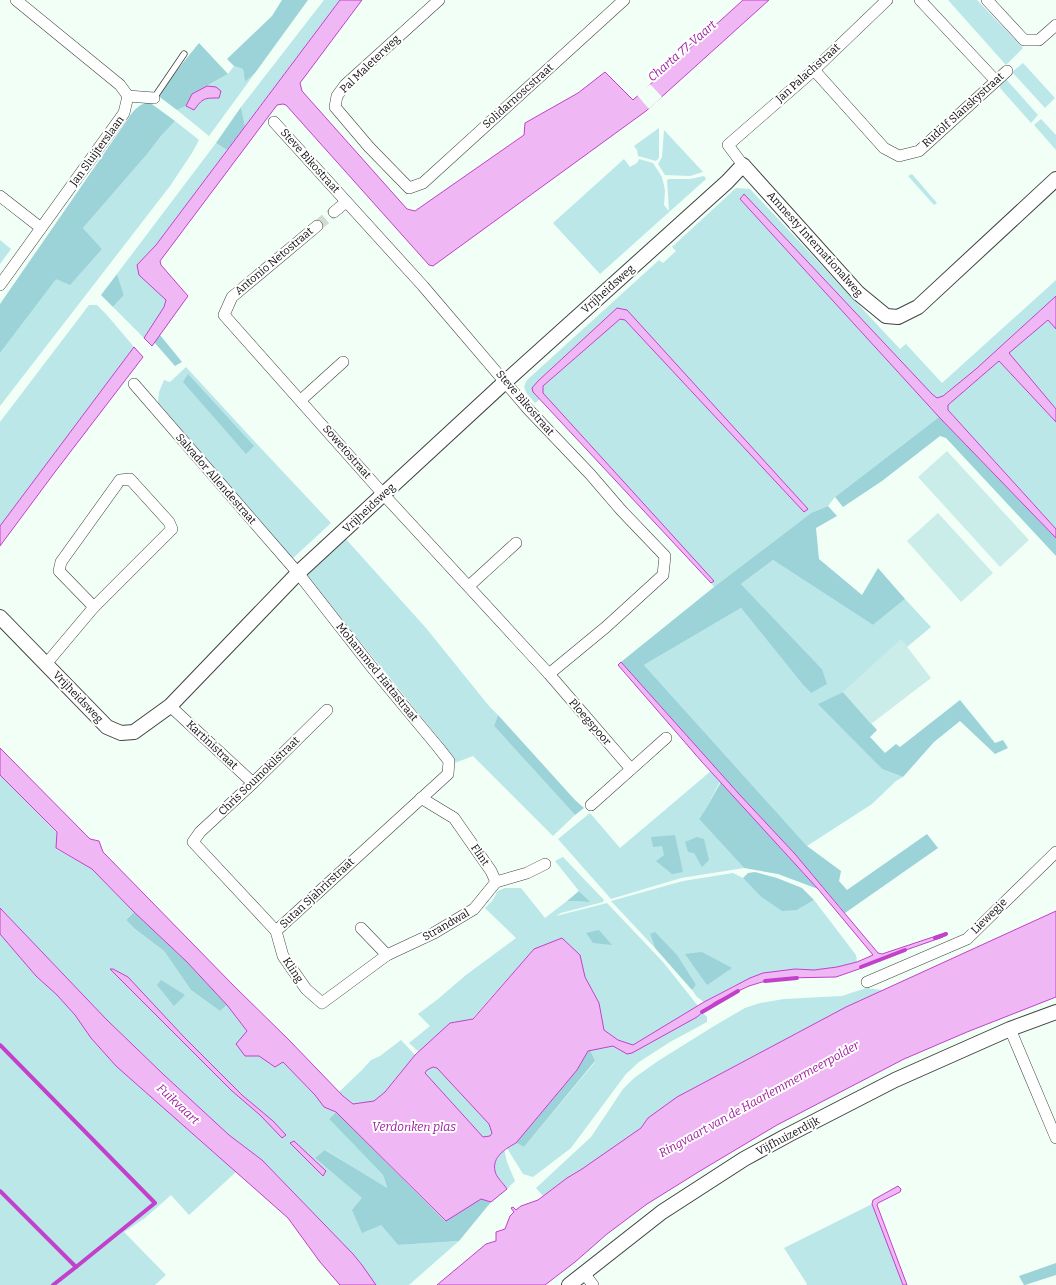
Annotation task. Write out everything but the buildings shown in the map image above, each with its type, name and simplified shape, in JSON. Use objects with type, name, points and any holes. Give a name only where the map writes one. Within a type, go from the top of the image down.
[{"type":"street","points":[[16,0],[120,85],[128,96],[154,98]]},
{"type":"street","name":"Pal Maleterweg","points":[[409,188],[369,147],[335,107],[337,96],[344,85],[440,0]]},
{"type":"street","name":"Solidarnoscstraat","points":[[409,188],[423,183],[624,0]]},
{"type":"street","name":"Jan Palachstraat","points":[[728,145],[814,70],[887,0]]},
{"type":"street","points":[[920,0],[996,81]]},
{"type":"street","points":[[987,0],[1024,40],[1039,40],[1056,25]]},
{"type":"street","name":"Rudolf Slanskystraat","points":[[814,70],[884,148],[899,156],[919,151],[1007,71]]},
{"type":"street","name":"Jan Sluijterslaan","points":[[0,285],[124,113],[128,96]]},
{"type":"street","name":"Steve Bikostraat","points":[[274,122],[423,286],[506,381],[528,409],[665,556],[663,575],[606,627],[549,674]]},
{"type":"street","name":"Amnesty Internationalweg","points":[[728,145],[743,165],[858,293],[886,316],[898,317],[918,307],[1056,179]]},
{"type":"street","name":"Vrijheidsweg","points":[[0,617],[107,727],[121,733],[134,732],[170,706],[298,573],[506,381],[727,182],[743,165]]},
{"type":"street","points":[[0,196],[41,228]]},
{"type":"street","points":[[334,212],[346,202]]},
{"type":"street","name":"Antonio Netostraat","points":[[232,297],[317,226]]},
{"type":"street","name":"Sowetostraat","points":[[232,297],[224,315],[384,495],[549,674]]},
{"type":"street","points":[[301,400],[343,362]]},
{"type":"street","name":"Salvador Allendestraat","points":[[134,384],[298,573]]},
{"type":"street","points":[[46,664],[94,607],[172,529],[169,522],[130,479],[120,480],[61,562],[59,571],[94,607]]},
{"type":"street","points":[[469,586],[516,543]]},
{"type":"street","name":"Mohammed Hattastraat","points":[[298,573],[374,670],[438,746],[449,761],[448,774]]},
{"type":"street","name":"Ploegspoor","points":[[549,674],[631,770]]},
{"type":"street","name":"Kartinistraat","points":[[170,706],[253,783]]},
{"type":"street","name":"Chris Soumokilstraat","points":[[193,842],[200,832],[253,783],[327,710]]},
{"type":"street","points":[[591,805],[666,738]]},
{"type":"street","name":"Sutan Sjahrirstraat","points":[[193,842],[276,931],[448,774]]},
{"type":"street","name":"Flint","points":[[421,798],[454,818],[491,871],[496,882]]},
{"type":"street","name":"Liewegje","points":[[867,982],[967,939],[1056,852]]},
{"type":"street","points":[[496,882],[527,873],[545,864]]},
{"type":"street","name":"Strandwal","points":[[322,1003],[387,954],[434,934],[474,909],[496,882]]},
{"type":"street","points":[[361,928],[387,954]]},
{"type":"street","name":"Kling","points":[[276,931],[283,956],[306,989],[322,1003]]},
{"type":"street","name":"Vijfhuizerdijk","points":[[569,1285],[662,1212],[744,1159],[895,1080],[1010,1028],[1056,1012]]},
{"type":"street","points":[[1010,1028],[1056,1138]]},
{"type":"street","points":[[584,1273],[593,1285]]},
{"type":"lane","points":[[154,98],[184,54]]},
{"type":"shaded area","points":[[282,0],[308,0],[255,73],[245,82],[243,69],[234,66],[227,59],[272,16]]},
{"type":"shaded area","points":[[324,0],[340,0],[245,126],[241,107]]},
{"type":"shaded area","points":[[948,0],[977,0],[1023,48],[1006,65]]},
{"type":"shaded area","points":[[199,43],[228,74],[192,94],[186,106],[177,110],[157,95]]},
{"type":"shaded area","points":[[1023,63],[1055,98],[1045,108],[1012,72]]},
{"type":"shaded area","points":[[234,66],[243,69],[245,82],[255,73],[209,136],[177,110],[186,106],[194,109],[204,99],[219,98],[216,87],[207,86],[228,74]]},
{"type":"shaded area","points":[[1005,78],[1038,115],[1031,123],[1000,88],[1001,83]]},
{"type":"shaded area","points":[[149,102],[175,121],[83,228],[102,249],[70,285],[56,279],[0,353],[0,304],[132,113],[139,106]]},
{"type":"shaded area","points":[[241,107],[245,126],[227,150],[216,143]]},
{"type":"shaded area","points":[[1041,119],[1056,135],[1056,150],[1034,125]]},
{"type":"shaded area","points":[[175,121],[199,140],[192,153],[170,186],[0,406],[0,353],[56,278],[102,249],[83,228]]},
{"type":"shaded area","points":[[659,128],[659,158],[656,161],[638,156],[637,150],[634,146]]},
{"type":"shaded area","points":[[664,130],[703,172],[690,176],[665,175],[658,164],[662,157]]},
{"type":"shaded area","points":[[216,143],[227,150],[156,245],[137,265],[139,275],[166,300],[164,307],[144,338],[113,307],[124,295],[117,274]]},
{"type":"shaded area","points":[[624,159],[630,167],[637,163],[639,159],[653,163],[662,177],[665,190],[664,205],[669,211],[667,180],[690,179],[704,176],[706,179],[600,274],[553,223]]},
{"type":"shaded area","points":[[912,174],[937,203],[934,205],[908,176]]},
{"type":"shaded area","points":[[736,188],[750,189],[900,349],[906,344],[942,383],[1056,280],[1056,296],[976,369],[942,397],[937,398],[743,195],[740,199],[939,417],[835,497],[828,506],[811,513],[714,587],[711,583],[713,580],[543,393],[543,386],[620,319],[625,320],[804,512],[808,509],[622,310],[617,308],[538,381],[532,388],[533,392],[540,399],[535,403],[527,394],[524,387],[527,380],[659,260],[663,263],[676,251],[672,247]]},
{"type":"shaded area","points":[[0,240],[11,249],[0,264]]},
{"type":"shaded area","points":[[117,274],[124,295],[113,307],[101,295]]},
{"type":"shaded area","points":[[89,305],[97,305],[134,347],[0,526],[0,422]]},
{"type":"shaded area","points":[[1048,320],[1056,329],[1056,409],[1008,353]]},
{"type":"shaded area","points":[[160,335],[182,362],[175,366],[154,342]]},
{"type":"shaded area","points":[[999,361],[1056,422],[1056,529],[948,410],[948,405]]},
{"type":"shaded area","points":[[186,367],[331,523],[292,559],[158,402],[159,392],[164,380],[170,382]]},
{"type":"shaded area","points":[[188,374],[254,446],[246,454],[183,382]]},
{"type":"shaded area","points":[[939,417],[1056,538],[1056,556],[946,438],[940,436],[882,481],[843,507],[835,497]]},
{"type":"shaded area","points":[[947,451],[1029,540],[1000,567],[918,477]]},
{"type":"shaded area","points":[[828,506],[837,516],[816,528],[819,559],[862,595],[878,568],[905,599],[873,625],[773,560],[741,584],[822,669],[827,684],[811,693],[741,608],[644,665],[807,846],[841,871],[839,881],[847,890],[927,834],[938,848],[845,913],[795,854],[739,794],[621,662],[714,587],[811,513]]},
{"type":"shaded area","points":[[938,513],[993,573],[961,602],[907,541]]},
{"type":"shaded area","points":[[344,537],[426,628],[498,715],[494,726],[575,815],[553,836],[473,756],[452,764],[450,755],[441,741],[305,574]]},
{"type":"shaded area","points":[[773,560],[873,625],[905,599],[931,627],[907,647],[843,692],[819,704],[882,769],[903,777],[896,781],[872,804],[807,846],[644,665],[741,608],[811,693],[822,669],[741,584]]},
{"type":"shaded area","points":[[901,639],[931,678],[871,724],[843,692]]},
{"type":"shaded area","points":[[843,692],[877,730],[870,737],[885,753],[896,744],[900,747],[960,700],[995,743],[1003,740],[1008,748],[995,754],[960,721],[934,742],[903,777],[882,769],[818,704]]},
{"type":"shaded area","points":[[498,715],[584,808],[575,815],[494,726]]},
{"type":"shaded area","points":[[711,771],[720,782],[699,819],[744,868],[681,878],[611,899],[558,839],[590,813],[620,848]]},
{"type":"shaded area","points":[[0,775],[57,833],[56,849],[92,869],[134,912],[126,920],[135,929],[164,951],[191,990],[220,1011],[227,1005],[247,1031],[283,1062],[315,1095],[324,1107],[336,1112],[329,1119],[383,1175],[387,1189],[326,1150],[315,1158],[362,1198],[381,1225],[398,1245],[459,1241],[409,1285],[375,1285],[353,1254],[262,1160],[229,1135],[107,1020],[0,908]]},
{"type":"shaded area","points":[[721,782],[818,889],[778,874],[744,868],[699,819]]},
{"type":"shaded area","points":[[675,835],[683,872],[672,874],[656,861],[664,855],[662,846],[653,847],[651,837]]},
{"type":"shaded area","points":[[697,837],[704,839],[709,860],[702,867],[694,853],[688,852],[685,842]]},
{"type":"shaded area","points":[[563,857],[604,900],[603,902],[561,913],[556,916],[607,903],[663,962],[698,1006],[633,1045],[618,1040],[604,1030],[599,1003],[585,977],[580,955],[574,950],[534,949],[472,1019],[450,1023],[419,1052],[409,1043],[430,1026],[418,1014],[466,975],[516,938],[485,908],[492,901],[498,891],[505,888],[521,888],[545,918],[567,901],[589,902],[555,861]]},
{"type":"shaded area","points":[[755,872],[777,878],[802,888],[814,900],[797,910],[782,911],[760,896],[743,878],[748,873]]},
{"type":"shaded area","points":[[733,873],[743,878],[760,896],[797,910],[814,900],[856,955],[857,962],[837,967],[814,970],[795,969],[735,985],[704,1002],[697,997],[692,990],[696,985],[650,934],[655,948],[611,901],[683,881]]},
{"type":"shaded area","points":[[579,891],[590,902],[567,901]]},
{"type":"shaded area","points":[[134,912],[187,962],[227,1005],[220,1011],[191,990],[164,951],[135,929],[126,920]]},
{"type":"shaded area","points":[[599,930],[612,945],[593,943],[586,933]]},
{"type":"shaded area","points":[[655,932],[677,955],[696,985],[692,990],[655,948],[650,934]]},
{"type":"shaded area","points":[[0,934],[36,976],[57,995],[75,1015],[91,1038],[116,1066],[236,1172],[189,1215],[171,1195],[145,1218],[124,1232],[166,1275],[155,1285],[0,1285]]},
{"type":"shaded area","points":[[702,952],[732,968],[707,985],[685,954]]},
{"type":"shaded area","points":[[161,980],[185,995],[174,1006],[157,985]]},
{"type":"shaded area","points":[[866,988],[882,990],[846,1007],[677,1097],[648,1118],[641,1128],[543,1196],[536,1188],[591,1137],[623,1089],[634,1078],[714,1026],[745,1008],[760,1003],[784,999],[842,996]]},
{"type":"shaded area","points":[[703,1013],[707,1017],[707,1022],[670,1042],[639,1062],[626,1074],[571,1148],[533,1177],[523,1174],[507,1148],[516,1143],[524,1147],[595,1062],[590,1050],[613,1046],[627,1054]]},
{"type":"shaded area","points":[[401,1040],[415,1055],[385,1092],[374,1102],[353,1104],[339,1092],[371,1060],[380,1056]]},
{"type":"shaded area","points":[[590,1050],[595,1061],[524,1147],[516,1143],[577,1070]]},
{"type":"shaded area","points":[[433,1067],[437,1068],[489,1124],[492,1133],[490,1136],[483,1137],[425,1073]]},
{"type":"shaded area","points":[[336,1112],[445,1221],[481,1198],[491,1202],[459,1241],[398,1245],[381,1225],[362,1233],[352,1210],[362,1198],[315,1158],[325,1150],[387,1188],[383,1175],[329,1119]]},
{"type":"shaded area","points":[[504,1149],[507,1162],[515,1181],[507,1189],[496,1174],[494,1166]]},
{"type":"shaded area","points":[[872,1204],[903,1285],[806,1285],[807,1284],[784,1248]]},
{"type":"shaded area","points":[[1056,1263],[1056,1275],[1025,1285],[1019,1276]]},
{"type":"water","points":[[340,0],[362,0],[300,83],[302,91],[407,209],[415,211],[524,135],[525,123],[578,93],[605,72],[633,100],[743,0],[769,0],[646,111],[433,266],[429,265],[286,105],[277,105],[160,261],[161,265],[188,296],[152,346],[144,338],[164,307],[166,300],[139,275],[137,265],[156,245]]},
{"type":"water","points":[[207,86],[216,87],[221,91],[219,98],[204,100],[194,110],[186,106],[192,94]]},
{"type":"water","points":[[744,194],[937,398],[943,396],[976,369],[1056,296],[1056,329],[1048,320],[1009,353],[1056,409],[1056,422],[999,361],[948,405],[948,410],[1056,529],[1056,538],[939,417],[740,199]]},
{"type":"water","points":[[617,308],[627,310],[808,509],[804,512],[625,320],[620,319],[543,386],[543,393],[714,581],[711,583],[533,392],[532,388],[538,381]]},
{"type":"water","points":[[134,347],[143,357],[0,546],[0,526]]},
{"type":"water","name":"Verdonken plas","points":[[621,662],[739,794],[795,854],[878,953],[882,954],[939,935],[943,937],[883,958],[859,969],[836,977],[785,978],[749,986],[715,1002],[697,1017],[632,1053],[627,1054],[613,1046],[588,1051],[577,1070],[516,1143],[500,1154],[497,1158],[495,1162],[495,1171],[498,1178],[507,1189],[491,1202],[481,1199],[446,1221],[336,1112],[324,1107],[315,1095],[283,1062],[275,1067],[259,1056],[245,1056],[236,1044],[247,1031],[227,1005],[187,962],[134,912],[92,869],[56,848],[57,832],[0,775],[0,748],[90,839],[99,841],[103,852],[343,1096],[353,1104],[374,1101],[385,1092],[415,1055],[450,1023],[473,1019],[534,949],[562,938],[580,955],[585,977],[599,1003],[604,1030],[618,1040],[633,1045],[704,1002],[750,978],[763,973],[795,969],[814,970],[837,967],[857,962],[873,955],[818,889],[702,762],[618,665]],"holes":[[[433,1067],[437,1068],[489,1124],[492,1133],[490,1136],[483,1137],[425,1073]]]},
{"type":"water","name":"Fuikvaart","points":[[0,908],[107,1020],[163,1074],[229,1135],[262,1160],[353,1254],[376,1285],[340,1285],[320,1262],[288,1218],[116,1066],[91,1038],[75,1015],[57,995],[36,976],[0,934]]},
{"type":"water","name":"Ringvaart van de Haarlemmermeerpolder","points":[[1056,911],[1056,997],[967,1032],[904,1059],[777,1125],[647,1204],[607,1234],[575,1262],[545,1285],[437,1285],[486,1244],[496,1241],[496,1232],[505,1229],[510,1216],[514,1212],[511,1208],[513,1207],[516,1210],[521,1206],[538,1200],[567,1178],[641,1128],[648,1118],[677,1097],[846,1007]]},
{"type":"water","points":[[110,969],[113,969],[128,977],[184,1037],[242,1095],[273,1121],[286,1135],[282,1138],[260,1115],[232,1091]]},
{"type":"water","points":[[294,1141],[326,1171],[323,1176],[290,1143]]},
{"type":"water","points":[[898,1186],[901,1189],[900,1192],[878,1203],[877,1205],[907,1285],[903,1285],[872,1204],[873,1200]]},
{"type":"pier","points":[[650,84],[662,97],[649,109],[637,95]]},
{"type":"waterway","points":[[935,938],[946,934]]},
{"type":"waterway","points":[[861,967],[905,950]]},
{"type":"waterway","points":[[765,981],[797,978]]},
{"type":"waterway","points":[[702,1012],[738,991]]},
{"type":"waterway","points":[[0,1045],[155,1203],[76,1267],[0,1191]]},
{"type":"waterway","points":[[53,1285],[76,1267]]},
{"type":"tunnel","points":[[317,226],[334,212]]},
{"type":"water label","name":"Charta 77-Vaart","points":[[682,51]]}]
